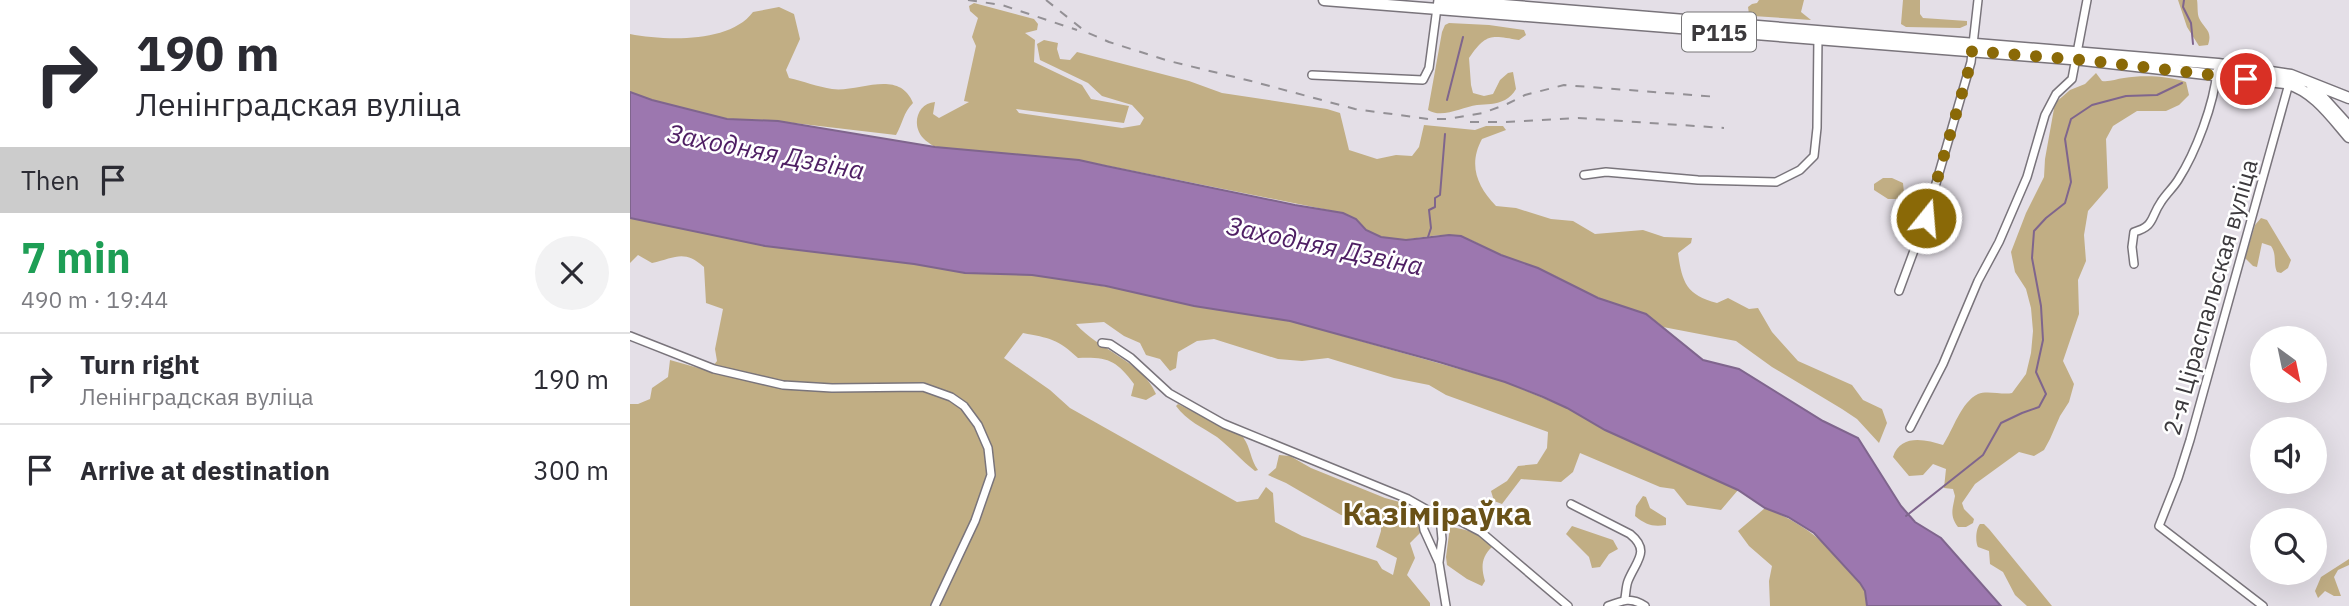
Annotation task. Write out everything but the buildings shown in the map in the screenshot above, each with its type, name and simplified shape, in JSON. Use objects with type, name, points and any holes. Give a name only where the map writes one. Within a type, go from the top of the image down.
[{"type":"main road","name":"Р115","points":[[1324,0],[1544,8],[1818,35],[2217,69],[2306,81],[2349,127]]},
{"type":"main road","name":"Р115","points":[[2290,80],[2315,100],[2349,137]]},
{"type":"main road","points":[[2306,81],[2349,98]]},
{"type":"street","points":[[1899,291],[1937,183],[1952,121],[1971,62],[1978,0]]},
{"type":"street","points":[[1910,428],[1943,364],[1978,281],[1999,242],[2027,177],[2045,115],[2056,94],[2072,79],[2087,0]]},
{"type":"street","points":[[1312,75],[1423,80],[1429,68],[1439,3]]},
{"type":"street","points":[[1584,174],[1606,172],[1698,180],[1776,182],[1800,170],[1814,156],[1818,35]]},
{"type":"street","points":[[2134,264],[2134,232],[2150,225],[2162,199],[2181,174],[2211,105],[2217,69]]},
{"type":"street","name":"2-я Ціраспальская вуліца","points":[[2263,606],[2159,526],[2190,440],[2290,80]]},
{"type":"street","points":[[630,337],[714,369],[783,385],[832,388],[923,387],[951,397],[964,406],[978,425],[988,448],[991,475],[975,521],[935,606]]},
{"type":"street","points":[[1102,343],[1110,344],[1130,358],[1169,393],[1224,424],[1408,499],[1440,517],[1460,521],[1481,532],[1568,606]]},
{"type":"street","points":[[1571,504],[1638,540],[1640,557],[1627,583],[1626,598]]},
{"type":"street","points":[[1420,507],[1424,530],[1439,563],[1446,606]]},
{"type":"street","points":[[1439,563],[1442,539],[1440,517]]},
{"type":"street","points":[[1608,606],[1626,598],[1645,606]]},
{"type":"shaded area","points":[[1759,0],[1804,0],[1801,12],[1811,20],[1749,14],[1748,7]]},
{"type":"shaded area","points":[[1903,0],[1920,0],[1920,14],[1923,18],[1967,21],[1967,25],[1960,28],[1906,27],[1901,24]]},
{"type":"shaded area","points":[[2178,0],[2197,0],[2199,18],[2209,33],[2208,45],[2199,46],[2187,27]]},
{"type":"shaded area","points":[[974,3],[1034,19],[1038,24],[1037,30],[1025,33],[1035,40],[1034,62],[1082,85],[1091,99],[1129,106],[1124,123],[1016,109],[1019,113],[1122,128],[1140,125],[1144,118],[1132,105],[1102,96],[1088,83],[1040,60],[1037,44],[1044,40],[1058,43],[1060,59],[1070,60],[1077,52],[1189,81],[1222,93],[1340,113],[1349,150],[1377,159],[1396,155],[1412,156],[1419,147],[1424,125],[1475,130],[1486,126],[1503,126],[1506,130],[1482,139],[1475,166],[1484,191],[1496,206],[1516,208],[1551,219],[1573,221],[1595,234],[1643,230],[1664,237],[1692,238],[1691,243],[1678,253],[1681,272],[1687,286],[1707,300],[1717,303],[1728,298],[1749,309],[1758,308],[1772,332],[1798,361],[1852,385],[1863,400],[1882,409],[1887,423],[1879,443],[1857,419],[1772,367],[1736,341],[1663,327],[1639,313],[1464,237],[1438,235],[1388,239],[1373,235],[1343,213],[1079,160],[935,147],[920,134],[917,117],[925,105],[930,103],[935,102],[933,114],[939,118],[969,102],[964,101],[976,46],[972,37],[978,18],[970,11],[969,6]]},
{"type":"shaded area","points":[[779,7],[794,14],[800,39],[786,70],[789,78],[832,89],[877,84],[898,87],[907,93],[913,103],[896,135],[768,120],[727,119],[630,92],[630,34],[679,38],[713,34],[729,30],[753,12]]},
{"type":"shaded area","points":[[1449,23],[1524,30],[1526,35],[1519,40],[1495,37],[1485,40],[1469,58],[1473,93],[1484,96],[1493,94],[1500,80],[1513,72],[1516,89],[1510,97],[1498,103],[1446,113],[1428,110],[1442,32]]},
{"type":"shaded area","points":[[2096,73],[2102,81],[2147,76],[2179,80],[2186,82],[2189,95],[2179,105],[2166,111],[2137,111],[2113,126],[2106,139],[2108,188],[2088,211],[2084,235],[2086,261],[2078,280],[2079,314],[2063,361],[2074,384],[2069,402],[2044,450],[2034,456],[2019,452],[1975,484],[1962,503],[1974,519],[1973,523],[1958,527],[1953,515],[1953,489],[1944,488],[1946,469],[1933,464],[1923,475],[1909,476],[1893,457],[1901,445],[1914,440],[1943,445],[1962,410],[1972,398],[1982,393],[2012,393],[2026,374],[2033,331],[2031,308],[2026,289],[2015,272],[2011,252],[2044,177],[2055,103],[2070,90],[2085,84]]},
{"type":"shaded area","points":[[1883,178],[1892,178],[1903,183],[1904,193],[1899,199],[1888,199],[1874,190],[1874,184]]},
{"type":"shaded area","points":[[630,218],[765,246],[965,273],[1049,277],[1131,291],[1194,306],[1290,321],[1505,382],[1567,408],[1605,430],[1738,490],[1721,510],[1687,505],[1674,489],[1660,487],[1580,453],[1573,472],[1561,482],[1521,479],[1502,504],[1494,501],[1491,491],[1507,481],[1518,466],[1537,464],[1547,448],[1548,432],[1446,395],[1429,385],[1394,378],[1328,358],[1302,361],[1278,359],[1214,339],[1197,341],[1178,352],[1176,368],[1170,371],[1160,359],[1146,355],[1140,343],[1104,322],[1076,324],[1141,373],[1156,394],[1146,400],[1131,396],[1134,384],[1116,365],[1104,359],[1078,358],[1059,343],[1040,336],[1023,333],[1004,358],[1050,390],[1070,408],[1237,502],[1258,499],[1266,487],[1273,493],[1275,522],[1302,536],[1377,561],[1382,569],[1393,575],[1397,558],[1376,547],[1381,531],[1381,518],[1341,515],[1268,475],[1276,468],[1279,455],[1290,456],[1311,468],[1385,498],[1407,504],[1416,514],[1420,533],[1410,543],[1415,558],[1407,575],[1430,606],[630,606],[630,404],[650,399],[652,388],[668,377],[670,360],[709,371],[717,361],[715,349],[723,309],[706,303],[704,267],[691,258],[679,256],[652,263],[638,255],[630,263]]},
{"type":"shaded area","points":[[2261,218],[2267,220],[2291,260],[2288,268],[2281,273],[2277,272],[2271,246],[2262,243],[2257,267],[2245,258],[2255,225]]},
{"type":"shaded area","points":[[1178,404],[1243,437],[1258,470],[1255,471],[1217,437],[1185,416],[1176,406]]},
{"type":"shaded area","points":[[1643,496],[1650,508],[1666,518],[1666,525],[1650,525],[1635,516],[1636,506]]},
{"type":"shaded area","points":[[1765,508],[1795,522],[1828,548],[1860,583],[1865,591],[1867,606],[1770,606],[1769,581],[1772,566],[1749,546],[1738,531]]},
{"type":"shaded area","points":[[1980,524],[1989,529],[2052,606],[2027,606],[2015,595],[2003,572],[1990,564],[1989,551],[1978,547],[1976,535]]},
{"type":"shaded area","points":[[1572,526],[1613,540],[1618,549],[1609,554],[1600,567],[1592,568],[1589,557],[1566,534]]},
{"type":"shaded area","points":[[1450,527],[1473,533],[1492,547],[1484,559],[1485,581],[1482,586],[1447,565]]},
{"type":"shaded area","points":[[2349,559],[2349,565],[2338,570],[2334,577],[2341,596],[2325,591],[2318,598],[2315,591],[2318,585],[2327,585],[2327,573]]},
{"type":"water","name":"Заходняя Дзвіна","points":[[630,92],[727,119],[778,121],[935,147],[1079,160],[1343,213],[1381,237],[1406,240],[1461,236],[1501,255],[1538,268],[1598,298],[1646,314],[1703,360],[1739,369],[1823,421],[1858,438],[1901,506],[1915,522],[1941,538],[2001,606],[1867,606],[1865,591],[1860,583],[1814,533],[1788,517],[1765,508],[1738,490],[1605,430],[1543,397],[1439,362],[1290,321],[1194,306],[1106,286],[1032,275],[965,273],[765,246],[630,218]]},
{"type":"waterway","points":[[2184,0],[2183,7],[2191,23],[2193,44]]},
{"type":"waterway","points":[[1447,100],[1463,37]]},
{"type":"waterway","points":[[1906,516],[1983,455],[2001,423],[2039,407],[2046,394],[2036,372],[2043,340],[2041,306],[2032,258],[2034,231],[2065,203],[2071,182],[2065,139],[2071,119],[2092,105],[2126,96],[2157,95],[2182,83]]},
{"type":"waterway","points":[[1428,237],[1431,228],[1429,210],[1435,207],[1435,198],[1440,195],[1445,134]]},
{"type":"railway","points":[[968,0],[1002,5],[1077,30]]},
{"type":"railway","points":[[1046,0],[1086,32],[1109,42],[1169,61],[1355,109],[1428,119],[1448,119],[1483,113],[1525,95],[1564,85],[1718,97]]},
{"type":"railway","points":[[1470,122],[1578,118],[1724,128]]},
{"type":"district","name":"Казіміраўка","points":[[1437,513]]},
{"type":"route","points":[[1926,218],[1972,51],[2083,60],[2246,79]]}]
